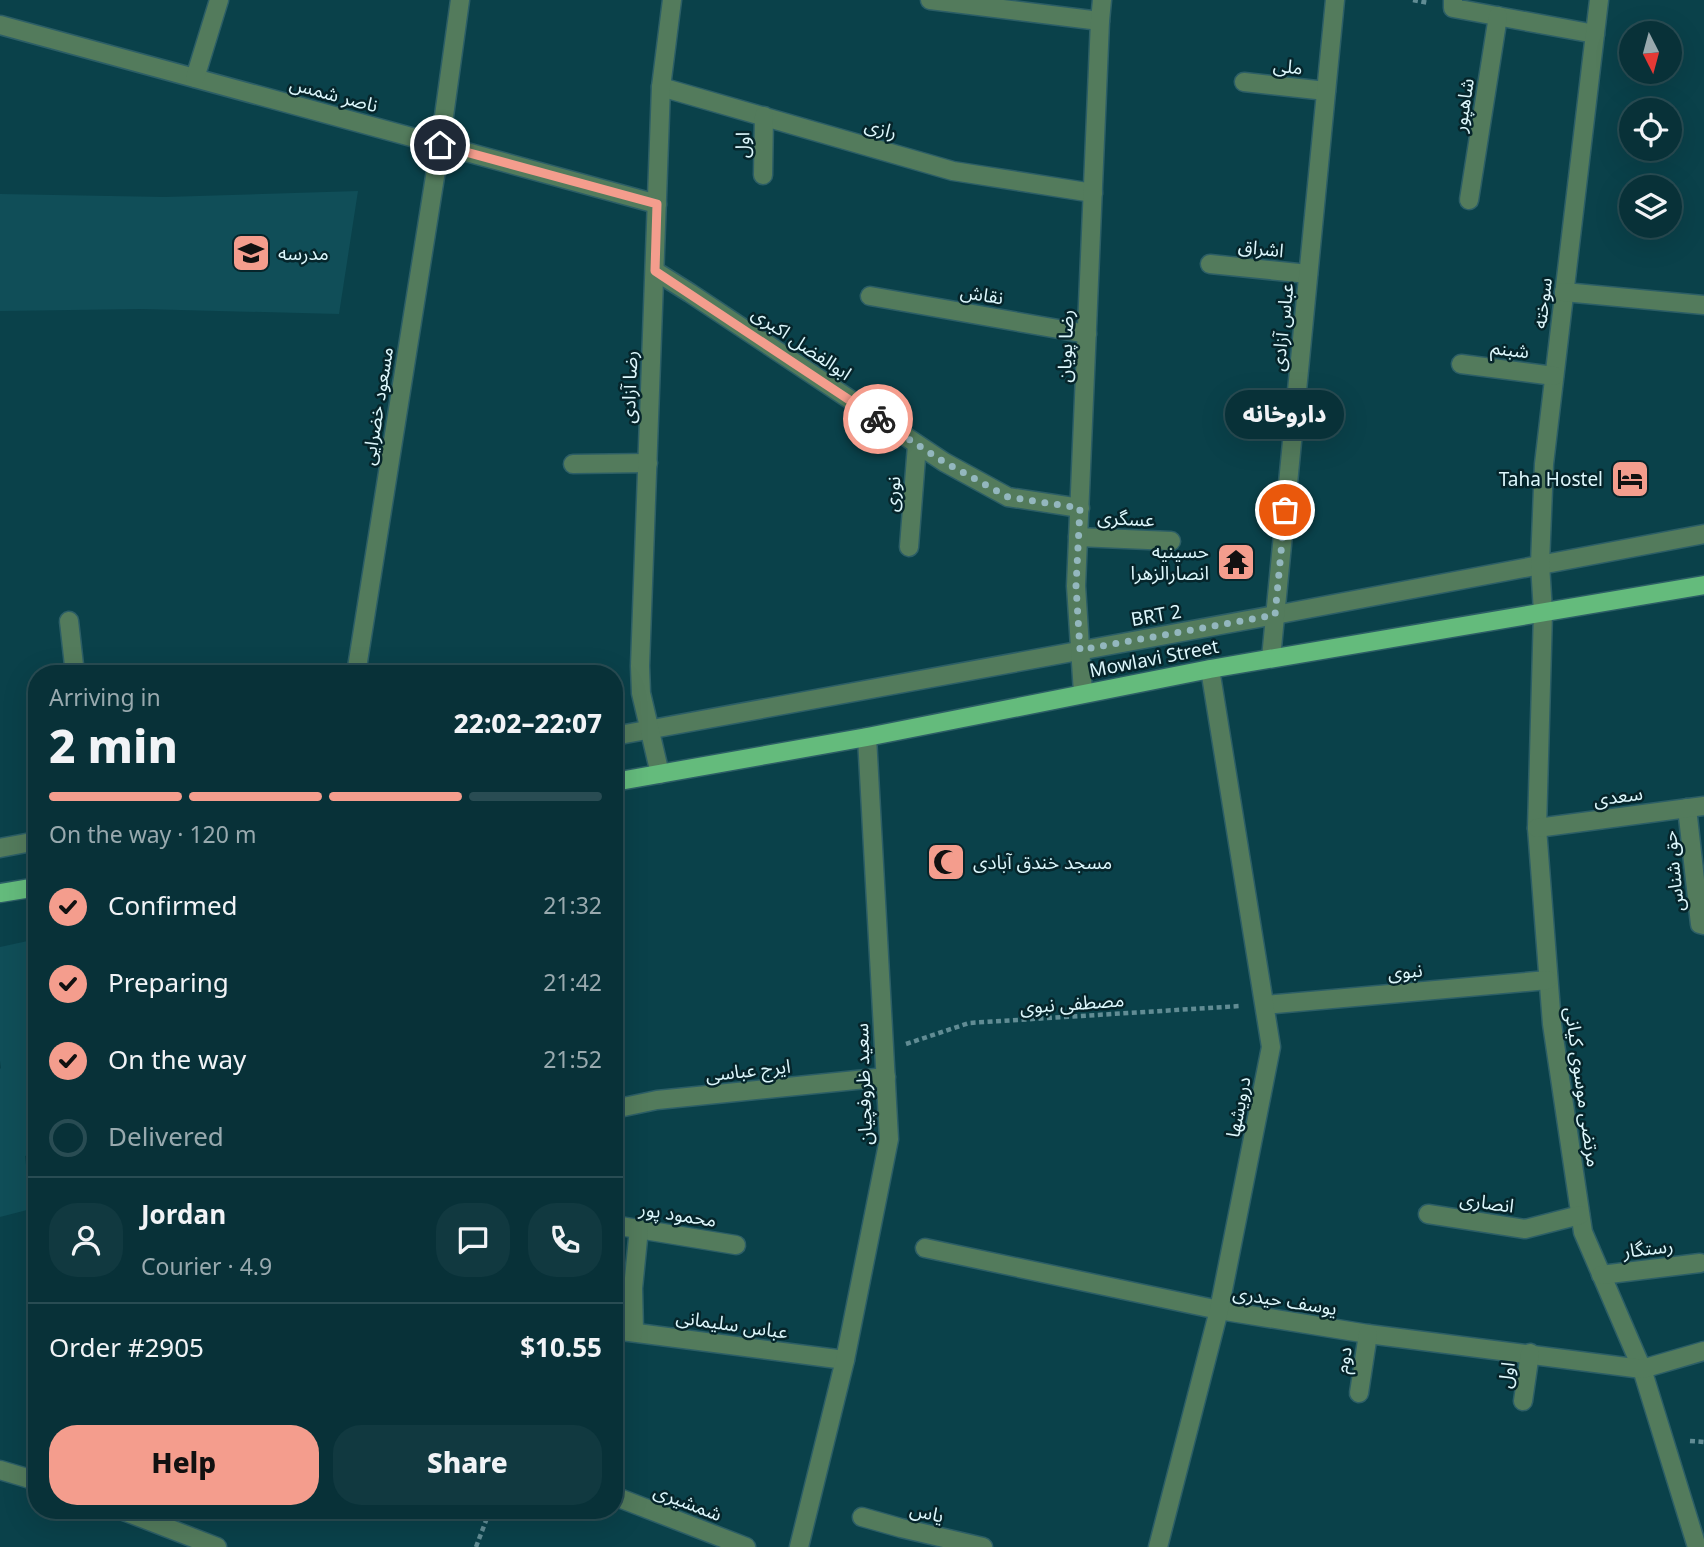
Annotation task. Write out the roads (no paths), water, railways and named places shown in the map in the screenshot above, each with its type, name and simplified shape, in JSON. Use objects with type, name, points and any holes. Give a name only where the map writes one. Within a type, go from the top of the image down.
[{"type":"main road","name":"Mowlavi Street","points":[[623,780],[867,737],[1210,669],[1704,585]]},
{"type":"main road","points":[[0,893],[28,888]]},
{"type":"street","points":[[195,78],[219,0]]},
{"type":"street","name":"مسعود خضرایی","points":[[357,665],[440,145],[460,0]]},
{"type":"street","name":"رضا آزادی","points":[[660,774],[641,693],[640,666],[661,87],[672,0]]},
{"type":"street","points":[[930,0],[1100,21]]},
{"type":"street","name":"رضا پویان","points":[[1083,693],[1076,586],[1102,0]]},
{"type":"street","name":"عباس آزادی","points":[[1271,658],[1335,0]]},
{"type":"street","name":"سوخته","points":[[1543,612],[1540,564],[1544,464],[1599,0]]},
{"type":"street","points":[[1453,4],[1498,16],[1595,34]]},
{"type":"street","name":"شاهپور","points":[[1469,200],[1498,16]]},
{"type":"street","name":"ناصر شمس","points":[[0,25],[657,204]]},
{"type":"street","name":"ملی","points":[[1244,82],[1326,91]]},
{"type":"street","name":"رازی","points":[[661,87],[953,171],[1093,193]]},
{"type":"street","name":"اول","points":[[763,175],[764,116]]},
{"type":"street","name":"اشراق","points":[[1210,264],[1308,274]]},
{"type":"street","name":"ابوالفضل اکبری","points":[[655,271],[944,462],[1008,497],[1080,508]]},
{"type":"street","points":[[1564,292],[1704,305]]},
{"type":"street","name":"نقاش","points":[[870,296],[1087,334]]},
{"type":"street","name":"شبنم","points":[[1461,364],[1554,376]]},
{"type":"street","name":"نوری","points":[[909,547],[918,445]]},
{"type":"street","points":[[573,464],[648,463]]},
{"type":"street","name":"BRT 2","points":[[623,734],[1704,534]]},
{"type":"street","name":"عسگری","points":[[1078,537],[1171,541]]},
{"type":"street","name":"مرتضی موسوی کیانی","points":[[1543,612],[1537,828],[1552,1024],[1580,1215],[1583,1232],[1642,1369],[1697,1547]]},
{"type":"street","points":[[69,621],[74,665]]},
{"type":"street","name":"درویشها","points":[[1158,1547],[1219,1310],[1271,1047],[1210,669]]},
{"type":"street","name":"سعید ظروفچیان","points":[[799,1547],[845,1360],[889,1139],[867,737]]},
{"type":"street","name":"سعدی","points":[[1537,828],[1695,807]]},
{"type":"street","name":"حق شناس","points":[[1695,807],[1700,924],[1704,925]]},
{"type":"street","points":[[0,848],[28,843]]},
{"type":"street","name":"نبوی","points":[[1265,1005],[1548,980]]},
{"type":"street","name":"ایرج عباسی","points":[[623,1107],[657,1100],[886,1077]]},
{"type":"street","name":"انصاری","points":[[1428,1214],[1525,1228],[1580,1215]]},
{"type":"street","name":"محمود پور","points":[[623,1226],[736,1245]]},
{"type":"street","points":[[634,1332],[634,1287],[639,1229]]},
{"type":"street","name":"یوسف حیدری","points":[[925,1248],[1219,1310],[1368,1334],[1642,1369]]},
{"type":"street","name":"رستگار","points":[[1601,1275],[1700,1263]]},
{"type":"street","name":"عباس سلیمانی","points":[[623,1331],[845,1360]]},
{"type":"street","name":"دوم","points":[[1359,1393],[1368,1334]]},
{"type":"street","points":[[1642,1369],[1704,1351]]},
{"type":"street","name":"اول","points":[[1523,1402],[1530,1353]]},
{"type":"street","points":[[0,1470],[28,1475]]},
{"type":"street","name":"شمشیری","points":[[623,1499],[746,1547]]},
{"type":"street","name":"یاس","points":[[862,1517],[983,1547]]},
{"type":"street","points":[[144,1519],[217,1547]]},
{"type":"place","name":"مدرسه","points":[[251,253]]},
{"type":"place","name":"Taha Hostel","points":[[1630,479]]},
{"type":"place","name":"داروخانه","points":[[1285,510]]},
{"type":"place","name":"حسینیه انصارالزهرا","points":[[1236,562]]},
{"type":"place","name":"مسجد خندق آبادی","points":[[946,862]]}]
